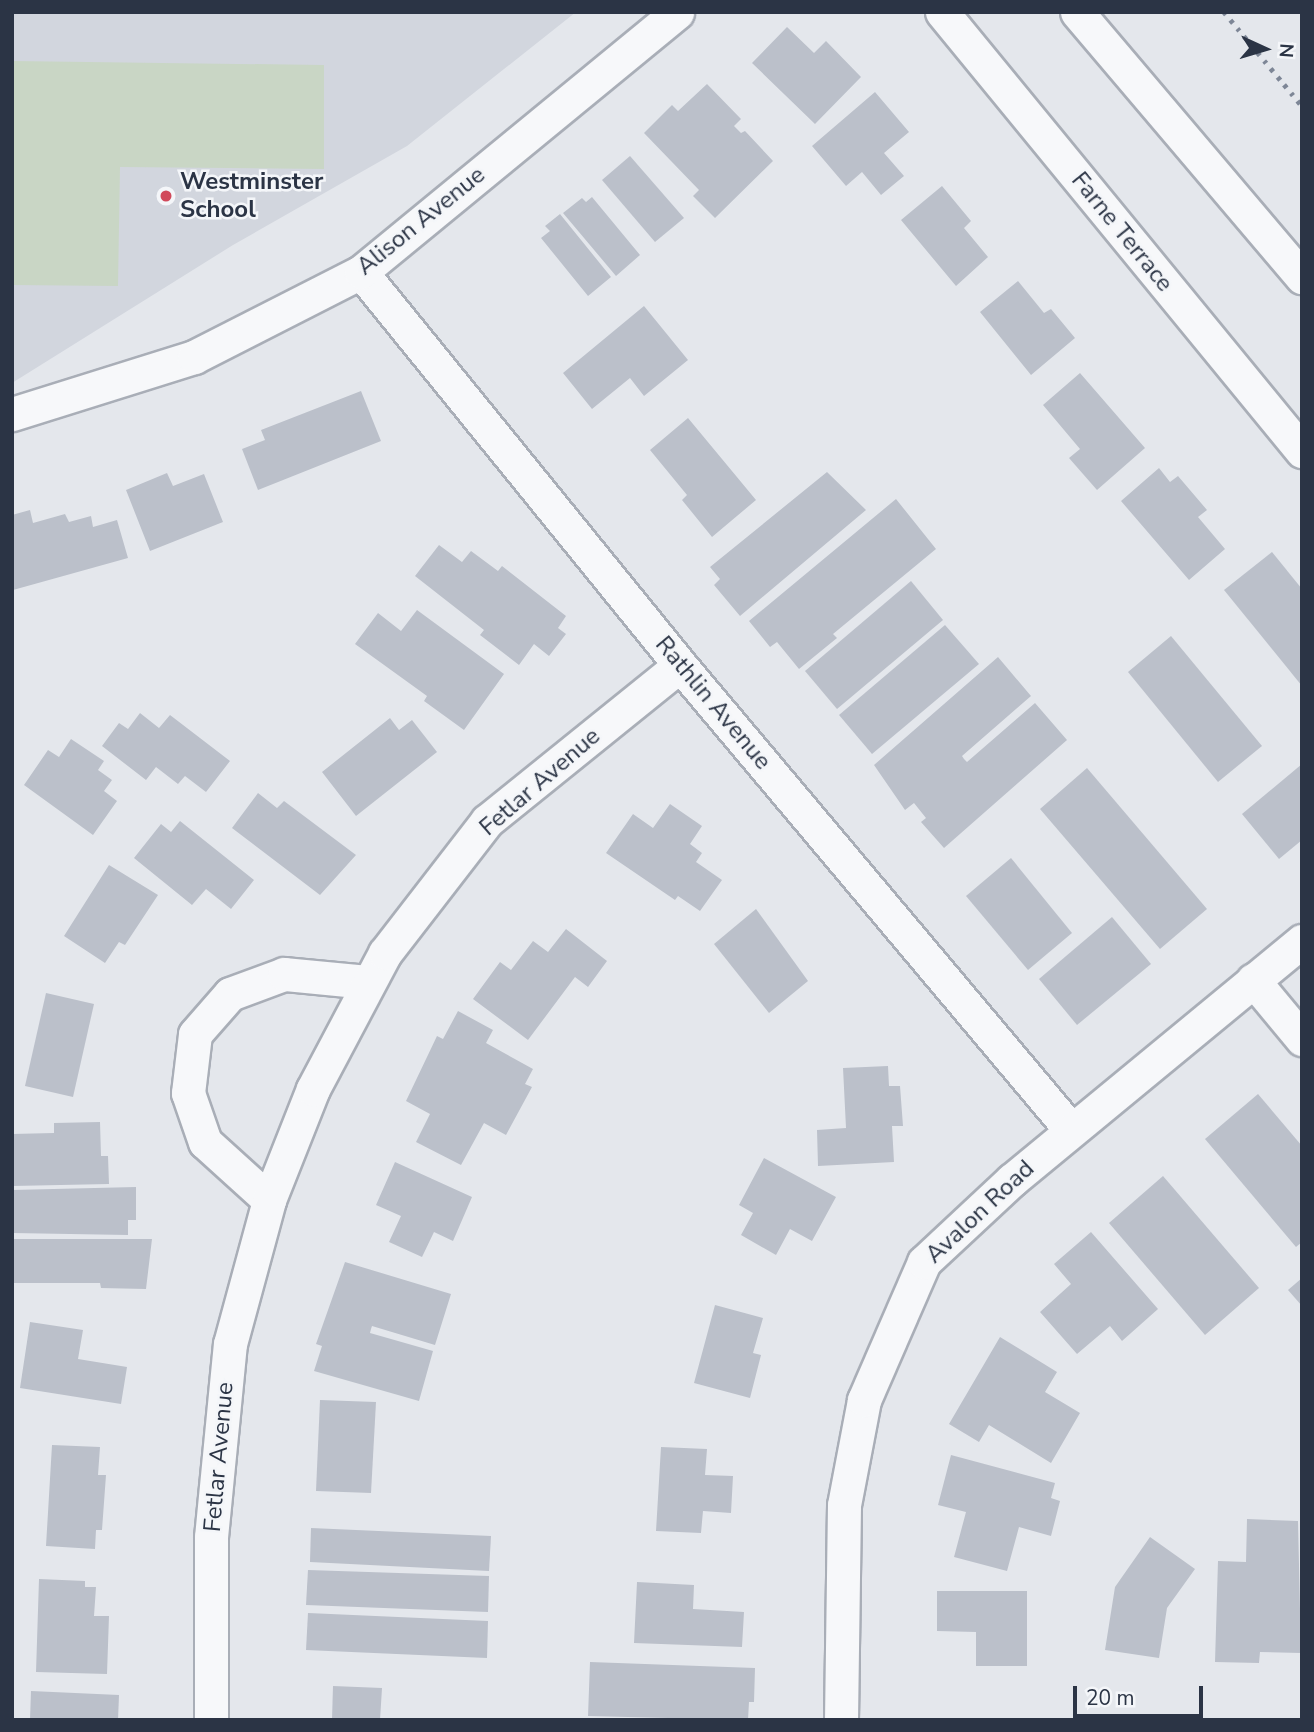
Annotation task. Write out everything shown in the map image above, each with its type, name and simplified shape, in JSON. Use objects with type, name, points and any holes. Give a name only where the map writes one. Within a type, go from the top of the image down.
[{"type":"street","name":"Alison Avenue","points":[[12,414],[194,357],[361,272],[677,12]]},
{"type":"street","name":"Farne Terrace","points":[[942,12],[1302,451]]},
{"type":"street","points":[[1077,12],[1302,277]]},
{"type":"street","name":"Rathlin Avenue","points":[[361,272],[680,665],[1071,1130]]},
{"type":"street","name":"Fetlar Avenue","points":[[211,1720],[211,1537],[230,1344],[269,1200],[313,1089],[367,982],[487,821],[680,665]]},
{"type":"street","name":"Avalon Road","points":[[841,1720],[844,1505],[864,1400],[924,1262],[1071,1130],[1302,941]]},
{"type":"street","points":[[269,1200],[205,1142],[188,1093],[195,1034],[230,994],[284,974],[367,982]]},
{"type":"street","points":[[1252,980],[1302,1039]]},
{"type":"shaded area","name":"Westminster School","points":[[12,12],[576,12],[407,146],[233,245],[12,383]]},
{"type":"green space","points":[[12,61],[324,65],[324,169],[120,167],[118,286],[12,285]]},
{"type":"building","points":[[787,27],[814,53],[826,41],[861,77],[815,124],[752,63]]},
{"type":"building","points":[[707,84],[741,119],[734,126],[741,133],[745,131],[773,161],[715,218],[693,196],[699,190],[644,133],[672,105],[678,111]]},
{"type":"building","points":[[875,92],[909,132],[884,153],[904,176],[881,195],[862,172],[846,186],[812,146]]},
{"type":"building","points":[[630,156],[684,218],[655,242],[602,180]]},
{"type":"building","points":[[942,186],[971,221],[964,228],[988,257],[956,286],[901,220]]},
{"type":"building","points":[[592,197],[640,255],[616,276],[563,213],[582,198],[586,202]]},
{"type":"building","points":[[560,214],[611,277],[588,296],[541,238],[550,231],[545,226]]},
{"type":"building","points":[[1018,281],[1044,313],[1051,309],[1075,338],[1031,375],[980,312]]},
{"type":"building","points":[[644,306],[688,360],[644,396],[630,378],[592,409],[563,373]]},
{"type":"building","points":[[1080,373],[1145,448],[1097,490],[1069,458],[1080,449],[1043,405]]},
{"type":"building","points":[[361,391],[381,441],[258,490],[242,449],[265,440],[261,430]]},
{"type":"building","points":[[688,418],[756,500],[712,537],[682,500],[687,495],[650,450]]},
{"type":"building","points":[[1159,468],[1170,482],[1178,476],[1207,510],[1198,517],[1225,549],[1189,580],[1121,501]]},
{"type":"building","points":[[827,472],[866,510],[740,616],[714,585],[720,579],[710,567]]},
{"type":"building","points":[[167,473],[173,486],[204,474],[223,522],[150,551],[126,490]]},
{"type":"building","points":[[896,499],[936,549],[833,634],[837,638],[799,669],[777,642],[770,647],[749,621]]},
{"type":"building","points":[[30,510],[33,523],[65,514],[69,522],[91,516],[93,527],[117,520],[128,558],[13,590],[12,515]]},
{"type":"building","points":[[439,545],[462,562],[471,551],[498,571],[502,566],[566,616],[558,628],[566,634],[549,656],[534,644],[519,665],[480,635],[484,630],[415,576]]},
{"type":"building","points":[[1272,552],[1302,589],[1302,686],[1224,590]]},
{"type":"building","points":[[911,581],[943,620],[837,709],[805,671]]},
{"type":"building","points":[[417,610],[504,674],[464,730],[424,701],[427,696],[355,644],[378,613],[401,631]]},
{"type":"building","points":[[945,625],[979,664],[872,754],[839,715]]},
{"type":"building","points":[[1171,636],[1262,746],[1218,782],[1128,672]]},
{"type":"building","points":[[998,657],[1031,696],[962,756],[964,759],[967,762],[1035,703],[1067,740],[944,848],[921,822],[926,818],[914,803],[905,810],[874,765]]},
{"type":"building","points":[[140,713],[159,728],[170,715],[230,761],[206,792],[185,776],[178,784],[156,767],[146,780],[102,746],[119,723],[128,729]]},
{"type":"building","points":[[390,718],[399,730],[412,720],[437,752],[356,816],[322,772]]},
{"type":"building","points":[[71,739],[104,761],[98,770],[112,780],[104,791],[117,801],[93,835],[24,785],[48,750],[59,757]]},
{"type":"building","points":[[1302,764],[1302,840],[1279,859],[1242,814]]},
{"type":"building","points":[[1087,768],[1207,909],[1160,949],[1040,809]]},
{"type":"building","points":[[258,793],[277,808],[284,801],[356,855],[320,895],[232,828]]},
{"type":"building","points":[[670,804],[702,826],[690,844],[702,853],[696,862],[722,880],[700,911],[678,896],[675,900],[606,853],[633,814],[653,828]]},
{"type":"building","points":[[180,821],[254,880],[231,909],[206,889],[192,905],[134,858],[161,824],[171,832]]},
{"type":"building","points":[[1011,858],[1072,933],[1028,970],[966,896]]},
{"type":"building","points":[[109,865],[158,895],[125,945],[119,942],[105,963],[64,936]]},
{"type":"building","points":[[756,909],[808,981],[769,1013],[714,944]]},
{"type":"building","points":[[1112,917],[1151,964],[1077,1025],[1039,979]]},
{"type":"building","points":[[566,929],[607,961],[588,987],[575,977],[528,1040],[473,999],[500,962],[511,970],[533,941],[548,952]]},
{"type":"building","points":[[46,993],[94,1004],[73,1097],[25,1086]]},
{"type":"building","points":[[458,1011],[493,1030],[486,1043],[533,1069],[525,1084],[532,1087],[506,1135],[484,1123],[461,1165],[416,1142],[430,1114],[406,1101],[437,1036],[443,1039]]},
{"type":"building","points":[[888,1066],[889,1086],[900,1086],[903,1126],[892,1126],[894,1162],[818,1166],[817,1130],[846,1128],[843,1068]]},
{"type":"building","points":[[1258,1094],[1302,1146],[1302,1242],[1296,1247],[1205,1139]]},
{"type":"building","points":[[100,1122],[101,1156],[108,1156],[109,1184],[12,1186],[12,1134],[54,1133],[54,1123]]},
{"type":"building","points":[[764,1158],[836,1197],[812,1241],[790,1229],[776,1255],[741,1235],[753,1213],[739,1205]]},
{"type":"building","points":[[395,1162],[472,1197],[453,1241],[434,1232],[422,1257],[389,1242],[401,1216],[376,1205]]},
{"type":"building","points":[[1163,1176],[1259,1288],[1205,1335],[1109,1223]]},
{"type":"building","points":[[136,1187],[136,1220],[128,1220],[128,1235],[12,1233],[12,1190]]},
{"type":"building","points":[[1091,1232],[1158,1309],[1122,1341],[1110,1326],[1077,1354],[1040,1312],[1071,1284],[1054,1264]]},
{"type":"building","points":[[12,1239],[152,1239],[146,1289],[101,1288],[100,1283],[12,1283]]},
{"type":"building","points":[[345,1262],[451,1294],[435,1345],[372,1326],[371,1329],[370,1333],[433,1351],[419,1401],[314,1371],[322,1346],[316,1344]]},
{"type":"building","points":[[1302,1278],[1302,1306],[1288,1290]]},
{"type":"building","points":[[715,1305],[763,1318],[753,1353],[761,1355],[750,1398],[694,1383]]},
{"type":"building","points":[[30,1322],[83,1330],[78,1359],[127,1367],[121,1404],[20,1388]]},
{"type":"building","points":[[1000,1337],[1057,1372],[1045,1392],[1080,1413],[1051,1463],[989,1425],[979,1442],[949,1424]]},
{"type":"building","points":[[320,1400],[376,1402],[371,1493],[316,1491]]},
{"type":"building","points":[[52,1445],[100,1447],[98,1475],[106,1475],[102,1530],[96,1530],[95,1549],[46,1546]]},
{"type":"building","points":[[661,1447],[707,1449],[705,1475],[733,1476],[731,1513],[703,1511],[701,1533],[656,1531]]},
{"type":"building","points":[[951,1455],[1055,1483],[1051,1498],[1060,1501],[1051,1536],[1019,1527],[1007,1571],[954,1557],[966,1512],[938,1505]]},
{"type":"building","points":[[1247,1519],[1298,1521],[1301,1653],[1260,1652],[1259,1663],[1215,1662],[1218,1561],[1246,1562]]},
{"type":"building","points":[[311,1528],[491,1536],[489,1571],[310,1562]]},
{"type":"building","points":[[1150,1537],[1195,1569],[1167,1608],[1159,1658],[1105,1650],[1115,1587]]},
{"type":"building","points":[[308,1570],[489,1576],[488,1612],[306,1605]]},
{"type":"building","points":[[39,1579],[85,1581],[85,1587],[96,1587],[94,1616],[109,1616],[107,1674],[36,1672]]},
{"type":"building","points":[[637,1582],[694,1585],[693,1609],[744,1612],[742,1647],[634,1643]]},
{"type":"building","points":[[937,1591],[1027,1591],[1027,1666],[976,1666],[976,1632],[937,1631]]},
{"type":"building","points":[[308,1613],[488,1621],[487,1658],[306,1650]]},
{"type":"building","points":[[590,1662],[755,1668],[754,1702],[749,1702],[748,1720],[588,1716]]},
{"type":"building","points":[[333,1686],[382,1688],[380,1720],[332,1720]]},
{"type":"building","points":[[31,1691],[119,1695],[118,1720],[30,1720]]},
{"type":"railway","points":[[1224,12],[1302,106]]},
{"type":"place","name":"Westminster School","points":[[166,196]]}]
